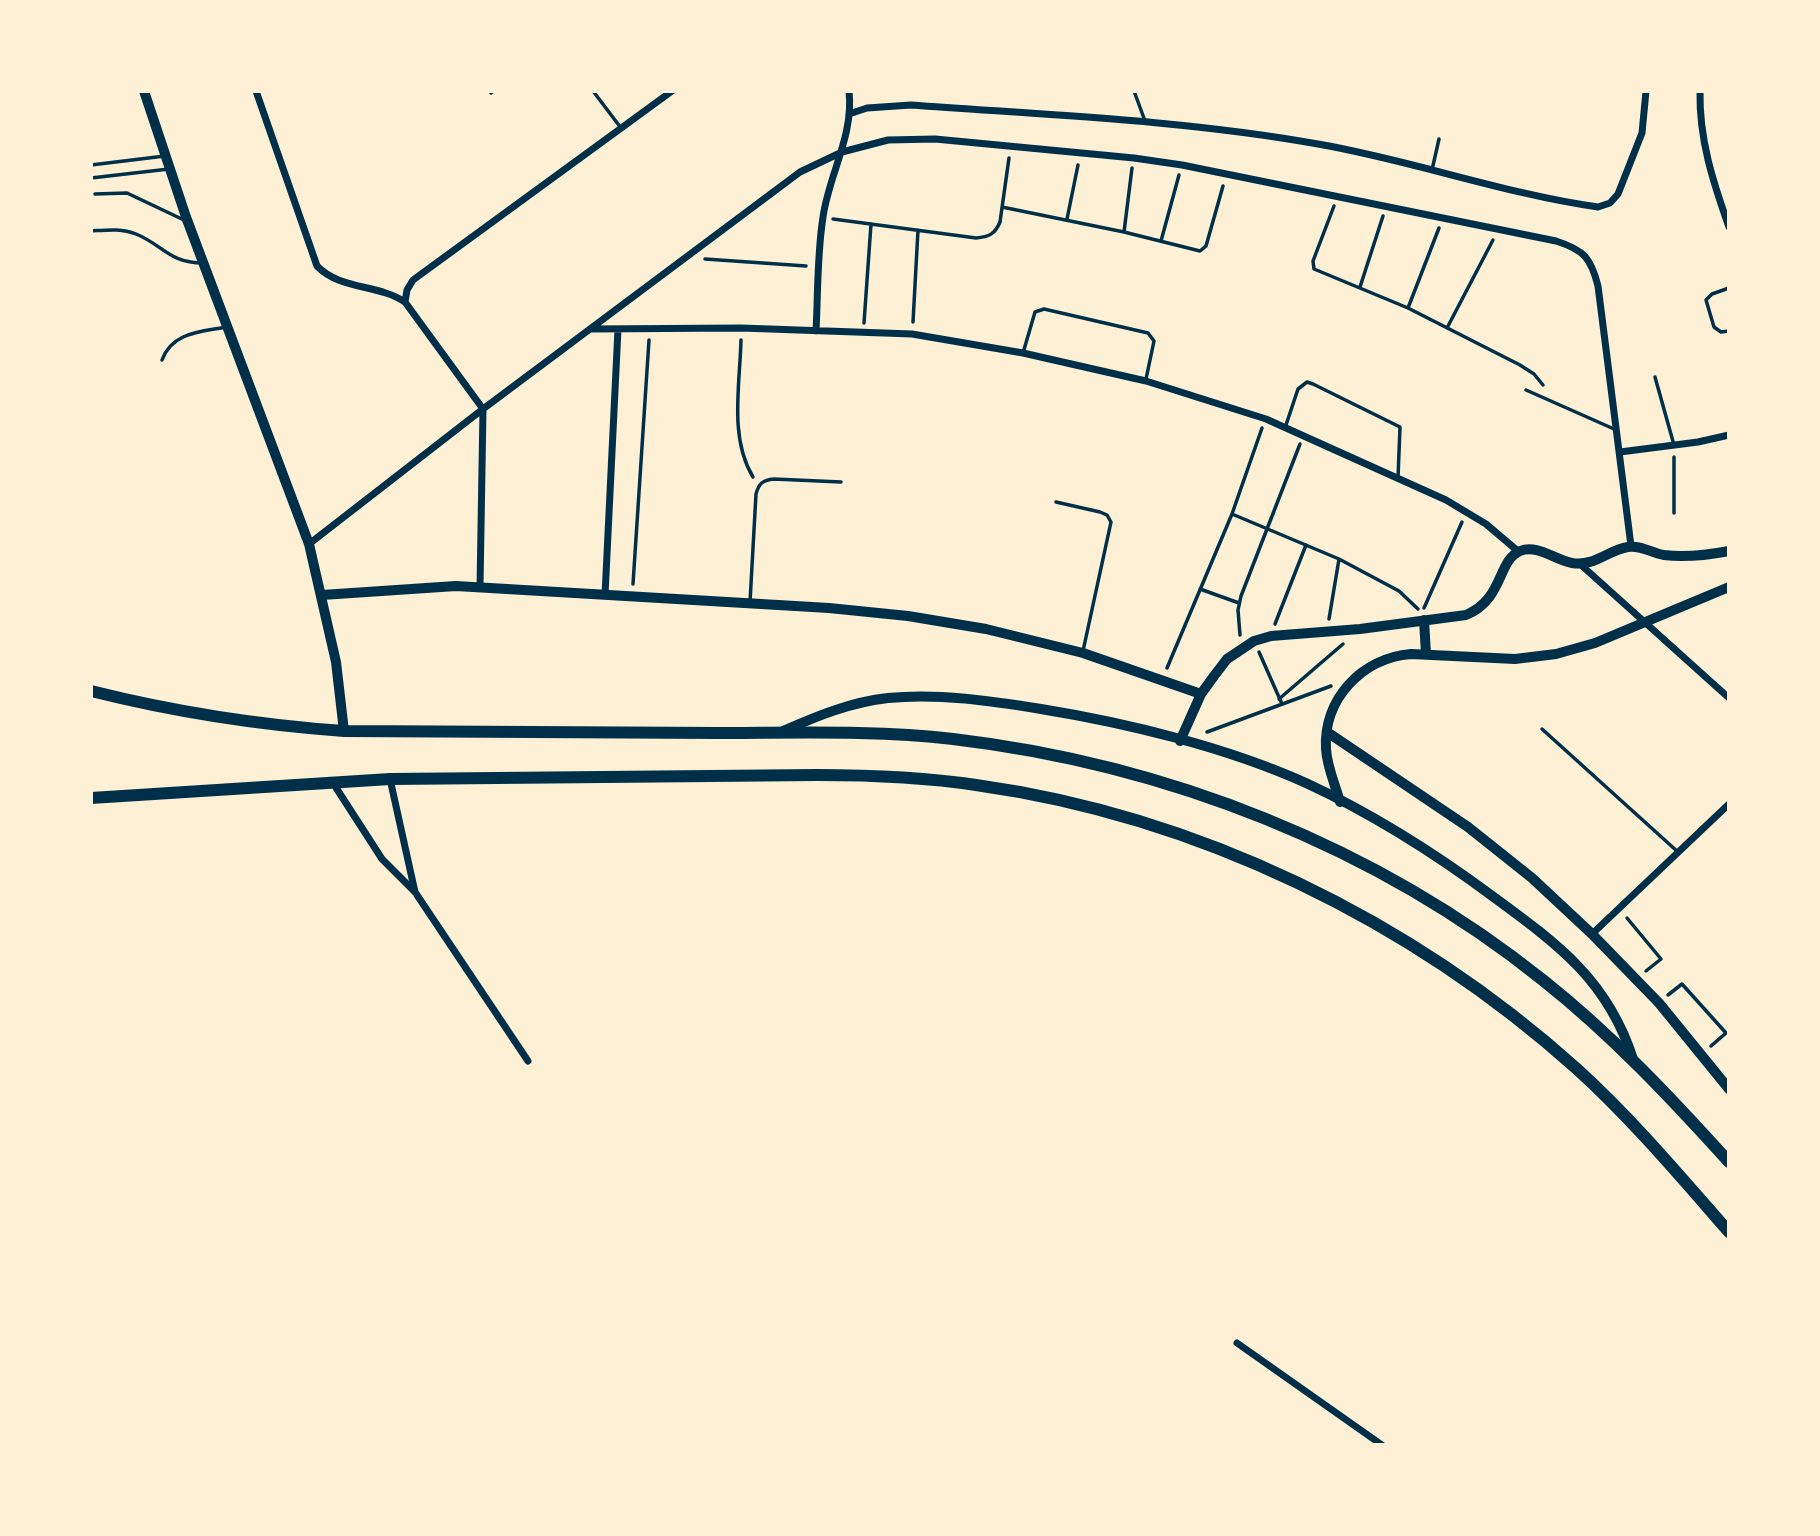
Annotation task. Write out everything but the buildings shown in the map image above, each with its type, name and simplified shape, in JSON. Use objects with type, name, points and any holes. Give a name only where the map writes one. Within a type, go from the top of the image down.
[{"type":"main road","points":[[91,691],[213,718],[278,726],[344,731],[901,735],[1002,746],[1123,772],[1251,813],[1313,840],[1394,880],[1471,928],[1544,981],[1633,1060],[1729,1161]]},
{"type":"main road","points":[[91,799],[390,779],[817,775],[923,779],[989,787],[1080,805],[1186,836],[1287,878],[1337,903],[1425,954],[1531,1030],[1619,1109],[1729,1232]]},
{"type":"street","points":[[144,91],[188,222],[309,544],[336,662],[344,731]]},
{"type":"street","points":[[256,91],[317,266],[327,276],[393,295],[405,302],[483,409],[480,587]]},
{"type":"street","points":[[405,302],[407,290],[413,280],[672,91]]},
{"type":"street","points":[[816,331],[823,218],[830,184],[842,152],[849,114],[849,91]]},
{"type":"street","points":[[849,114],[867,108],[911,105],[1145,122],[1276,136],[1598,207],[1610,203],[1618,194],[1642,133],[1646,91]]},
{"type":"street","points":[[1700,91],[1703,142],[1728,222]]},
{"type":"street","points":[[309,544],[483,409],[800,172],[842,152],[888,140],[935,139],[1182,165],[1556,241],[1577,248],[1592,265],[1598,286],[1631,546]]},
{"type":"street","points":[[605,595],[618,328]]},
{"type":"street","points":[[591,329],[741,328],[912,334],[1023,353],[1146,381],[1266,419],[1398,478],[1467,510],[1519,552]]},
{"type":"street","points":[[1620,452],[1729,435]]},
{"type":"street","points":[[1180,741],[1201,694],[1227,659],[1254,641],[1271,636],[1360,629],[1466,615],[1483,606],[1495,592],[1507,564],[1519,552],[1535,550],[1580,564],[1595,561],[1631,546],[1677,556],[1729,552]]},
{"type":"street","points":[[1580,564],[1729,698]]},
{"type":"street","points":[[322,595],[431,586],[480,587],[829,608],[908,616],[986,629],[1083,653],[1201,694]]},
{"type":"street","points":[[1340,802],[1329,767],[1326,732],[1332,711],[1342,692],[1354,678],[1374,663],[1394,655],[1426,654],[1495,659],[1536,657],[1576,649],[1729,587]]},
{"type":"street","points":[[1424,620],[1426,654]]},
{"type":"street","points":[[777,733],[838,709],[888,698],[966,699],[1031,707],[1120,725],[1273,770],[1408,839],[1473,881],[1534,928],[1583,970],[1614,1012],[1633,1060]]},
{"type":"street","points":[[1326,732],[1468,827],[1532,878],[1636,979],[1729,1089]]},
{"type":"street","points":[[390,779],[415,892]]},
{"type":"street","points":[[333,782],[382,859],[415,892],[528,1061]]},
{"type":"street","points":[[1592,934],[1729,804]]},
{"type":"street","points":[[1237,1343],[1382,1445]]},
{"type":"lane","points":[[593,91],[621,128]]},
{"type":"lane","points":[[1134,91],[1145,122]]},
{"type":"lane","points":[[1432,170],[1439,139]]},
{"type":"lane","points":[[91,165],[165,156]]},
{"type":"lane","points":[[91,178],[170,169]]},
{"type":"lane","points":[[95,194],[127,193],[188,222]]},
{"type":"lane","points":[[91,231],[128,231],[173,257],[204,263]]},
{"type":"lane","points":[[1729,288],[1712,294],[1706,300],[1714,327],[1721,332],[1729,331]]},
{"type":"lane","points":[[1023,353],[1035,312],[1044,309],[1148,333],[1154,341],[1146,381]]},
{"type":"lane","points":[[162,360],[168,348],[180,337],[228,326]]},
{"type":"lane","points":[[1655,377],[1674,445]]},
{"type":"lane","points":[[1285,428],[1298,389],[1307,382],[1312,384],[1400,427],[1398,478]]},
{"type":"lane","points":[[1526,390],[1617,430]]},
{"type":"lane","points":[[750,604],[758,486],[765,480],[774,479],[841,482]]},
{"type":"lane","points":[[1056,502],[1100,512],[1107,515],[1111,522],[1083,653]]},
{"type":"lane","points":[[1542,729],[1678,852]]},
{"type":"path","points":[[823,218],[987,237],[996,231],[1000,222],[1010,146]]},
{"type":"path","points":[[1067,219],[1081,153]]},
{"type":"path","points":[[1124,232],[1133,158]]},
{"type":"path","points":[[1161,241],[1182,165]]},
{"type":"path","points":[[1002,207],[1067,219],[1196,251],[1203,249],[1227,173]]},
{"type":"path","points":[[1338,198],[1313,265],[1318,271],[1408,308],[1520,365],[1539,381],[1551,402]]},
{"type":"path","points":[[1360,287],[1385,208]]},
{"type":"path","points":[[1408,308],[1443,219]]},
{"type":"path","points":[[863,331],[871,224]]},
{"type":"path","points":[[912,334],[918,230]]},
{"type":"path","points":[[1447,328],[1498,231]]},
{"type":"path","points":[[686,258],[819,267]]},
{"type":"path","points":[[632,597],[650,328]]},
{"type":"path","points":[[741,328],[738,428],[747,468],[758,486]]},
{"type":"path","points":[[1162,680],[1232,514],[1266,419]]},
{"type":"path","points":[[1243,646],[1237,621],[1239,603],[1303,436]]},
{"type":"path","points":[[1674,445],[1674,513]]},
{"type":"path","points":[[1232,514],[1339,559],[1399,591],[1421,615],[1467,510]]},
{"type":"path","points":[[1271,636],[1306,545]]},
{"type":"path","points":[[1327,632],[1339,559]]},
{"type":"path","points":[[1200,589],[1239,603]]},
{"type":"path","points":[[1281,701],[1360,629]]},
{"type":"path","points":[[1254,641],[1281,701]]},
{"type":"path","points":[[1207,732],[1281,701],[1354,678]]},
{"type":"path","points":[[1618,909],[1661,960],[1636,979]]},
{"type":"path","points":[[1658,1003],[1682,984],[1726,1033],[1700,1056]]}]
